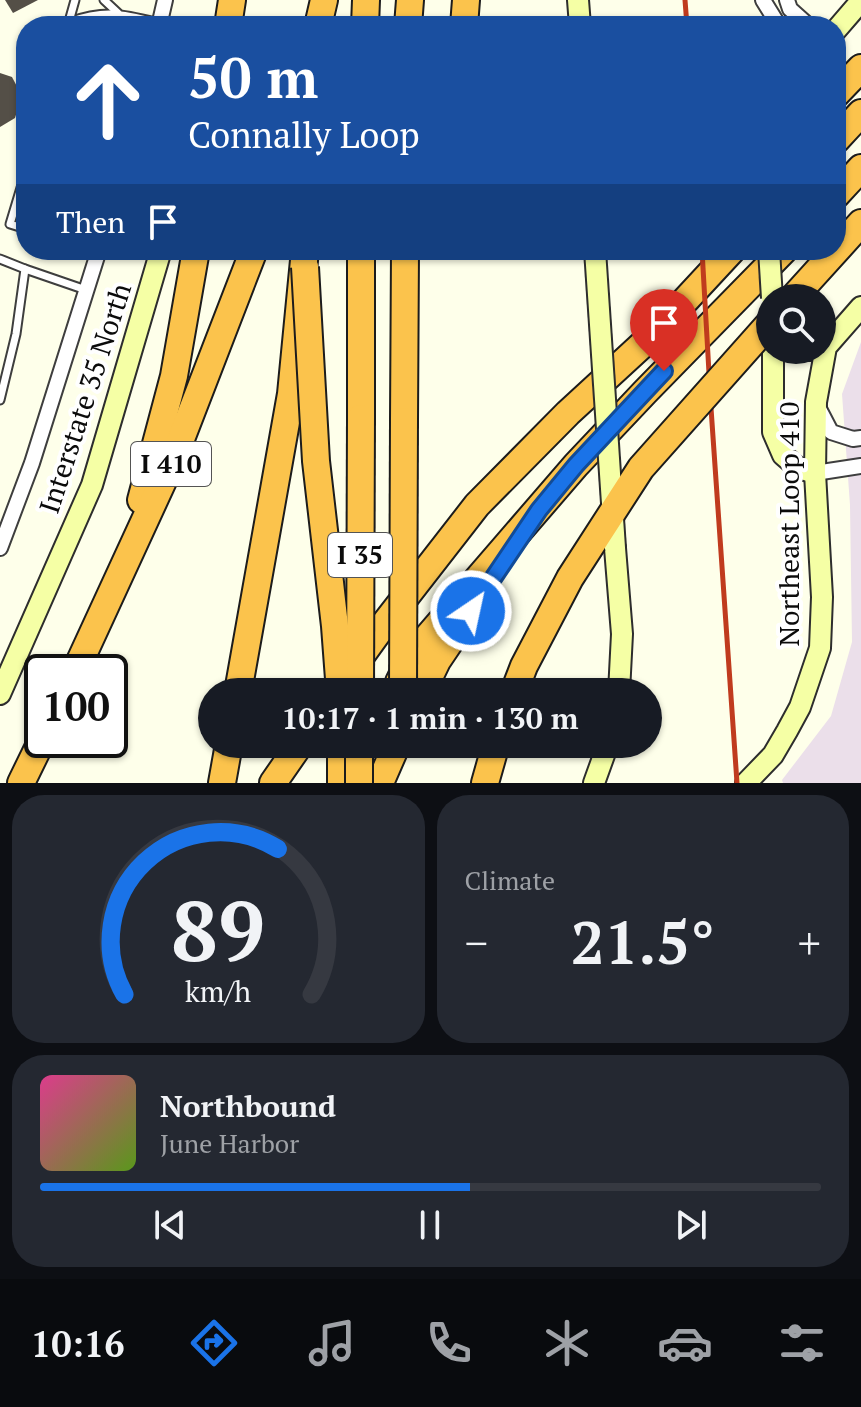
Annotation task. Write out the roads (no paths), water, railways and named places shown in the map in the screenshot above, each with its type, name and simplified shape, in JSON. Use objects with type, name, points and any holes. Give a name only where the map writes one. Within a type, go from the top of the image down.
[{"type":"highway","points":[[846,84],[861,68]]},
{"type":"highway","points":[[846,129],[861,113]]},
{"type":"highway","points":[[846,184],[861,168]]},
{"type":"highway","points":[[846,202],[861,187]]},
{"type":"highway","points":[[846,241],[861,225]]},
{"type":"highway","points":[[123,566],[174,376],[194,260]]},
{"type":"highway","name":"I 410","points":[[83,654],[174,457],[250,260]]},
{"type":"highway","points":[[305,260],[315,446],[334,611],[337,678]]},
{"type":"highway","points":[[241,678],[291,394],[305,260]]},
{"type":"highway","name":"I 35","points":[[360,678],[361,260]]},
{"type":"highway","name":"I 35","points":[[403,678],[405,260]]},
{"type":"highway","points":[[347,678],[379,631],[477,505],[568,413],[655,333],[723,260]]},
{"type":"highway","points":[[401,678],[412,655],[576,465],[774,260]]},
{"type":"highway","points":[[645,392],[785,260]]},
{"type":"highway","points":[[806,284],[828,260]]},
{"type":"highway","points":[[519,678],[570,578],[641,468],[756,339]]},
{"type":"highway","points":[[429,678],[437,661],[539,510]]},
{"type":"highway","points":[[21,783],[33,758]]},
{"type":"highway","points":[[222,783],[226,758]]},
{"type":"highway","points":[[273,783],[292,758]]},
{"type":"highway","points":[[283,783],[295,758]]},
{"type":"highway","points":[[341,758],[341,783]]},
{"type":"highway","points":[[359,758],[359,783]]},
{"type":"highway","points":[[352,783],[364,758]]},
{"type":"highway","points":[[380,783],[393,758]]},
{"type":"highway","points":[[401,758],[402,783]]},
{"type":"highway","points":[[485,783],[492,758]]},
{"type":"main road","points":[[846,18],[861,1]]},
{"type":"main road","name":"Interstate 35 North","points":[[0,694],[92,485],[158,260]]},
{"type":"main road","points":[[596,260],[622,634],[620,678]]},
{"type":"main road","points":[[770,260],[771,284]]},
{"type":"main road","points":[[836,333],[861,307]]},
{"type":"main road","points":[[773,364],[773,432],[783,455],[798,468],[815,473]]},
{"type":"main road","name":"Northeast Loop 410","points":[[746,783],[773,755],[787,731],[800,707],[820,648],[822,597],[815,473],[820,364]]},
{"type":"main road","points":[[594,783],[603,758]]},
{"type":"street","points":[[0,548],[3,531],[32,463],[86,290],[92,260]]},
{"type":"street","points":[[816,402],[831,432],[853,439],[861,438]]},
{"type":"street","points":[[815,473],[861,466]]},
{"type":"street","points":[[0,664],[20,650]]},
{"type":"lane","points":[[104,0],[118,13]]},
{"type":"lane","points":[[92,16],[101,13],[129,16]]},
{"type":"lane","points":[[10,224],[16,204]]},
{"type":"lane","points":[[0,221],[16,226]]},
{"type":"lane","points":[[0,259],[86,290]]},
{"type":"lane","points":[[0,400],[16,334],[25,269]]},
{"type":"railway","points":[[685,0],[686,16]]},
{"type":"railway","points":[[703,260],[737,783]]}]
